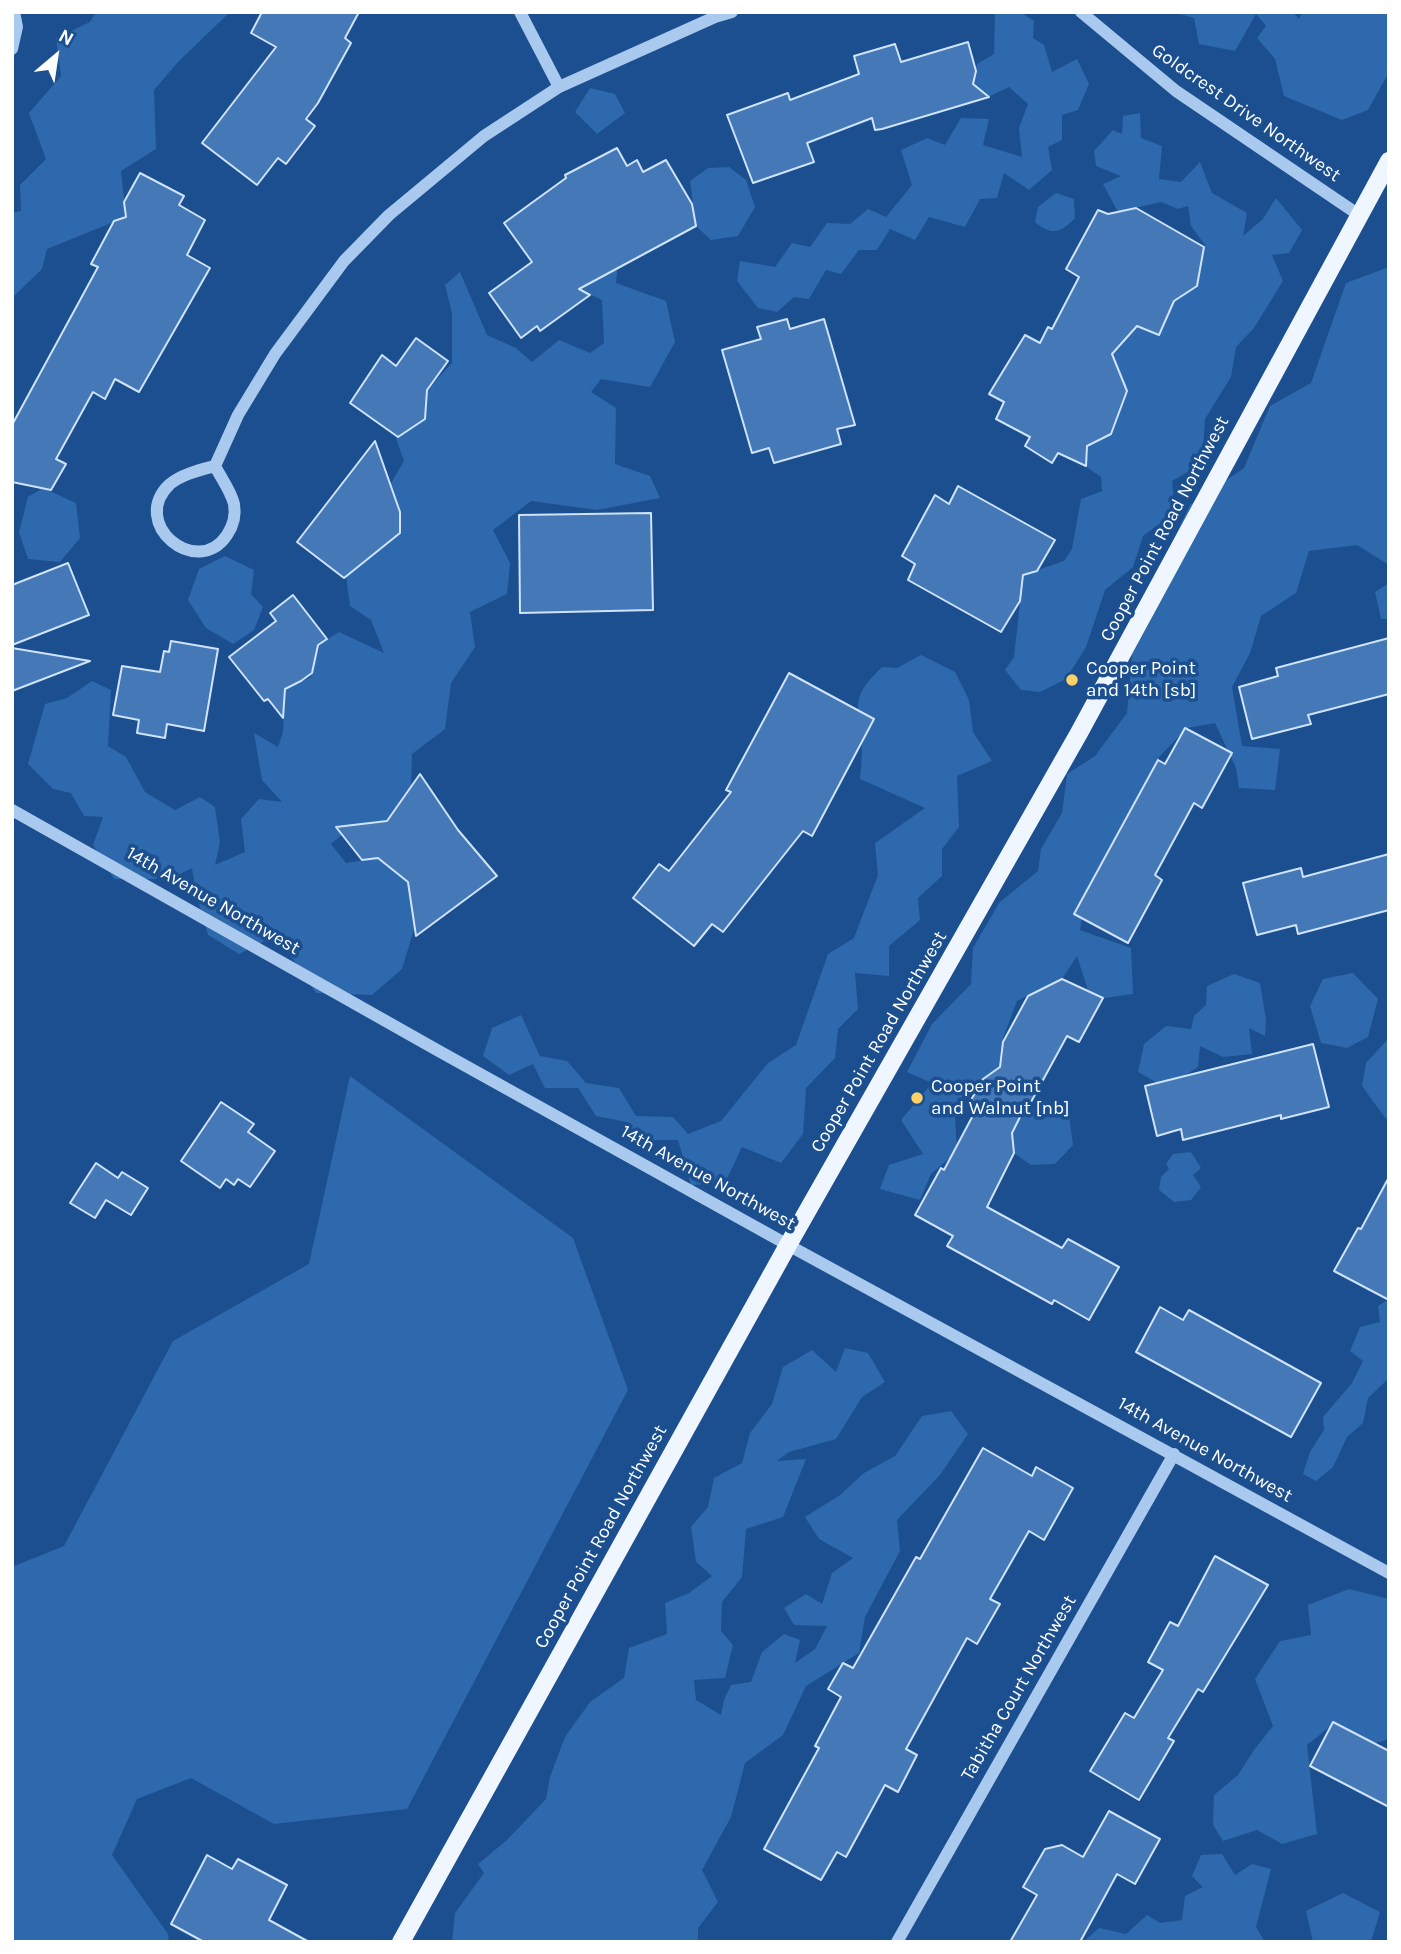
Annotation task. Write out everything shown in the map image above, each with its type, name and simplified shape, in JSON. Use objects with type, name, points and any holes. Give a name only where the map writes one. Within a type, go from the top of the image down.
[{"type":"main road","name":"Cooper Point Road Northwest","points":[[401,1942],[788,1245],[1079,733],[1389,161]]},
{"type":"street","points":[[12,49],[18,27],[13,12]]},
{"type":"street","points":[[520,12],[559,87]]},
{"type":"street","points":[[215,466],[233,503],[235,515],[232,528],[225,539],[214,547],[189,551],[177,547],[161,529],[158,504],[163,493],[182,477],[215,466],[238,415],[275,354],[344,261],[389,215],[484,136],[559,87],[715,17],[732,12]]},
{"type":"street","name":"Goldcrest Drive Northwest","points":[[1081,12],[1176,91],[1359,215]]},
{"type":"street","name":"14th Avenue Northwest","points":[[12,810],[441,1053],[1389,1573]]},
{"type":"street","name":"Tabitha Court Northwest","points":[[897,1942],[1174,1454]]},
{"type":"shaded area","points":[[96,12],[230,12],[179,61],[154,90],[156,149],[121,171],[126,217],[47,249],[42,269],[13,297],[12,331],[12,213],[21,211],[20,185],[46,159],[29,113],[61,76],[56,38],[90,22]]},
{"type":"shaded area","points":[[995,12],[1020,12],[1034,21],[1033,38],[1044,45],[1052,72],[1077,59],[1089,84],[1078,110],[1062,115],[1062,140],[1048,147],[1052,170],[1029,190],[1004,173],[997,198],[980,199],[965,227],[929,217],[915,240],[890,229],[877,250],[859,250],[841,274],[826,270],[809,299],[794,297],[777,312],[758,308],[737,281],[740,261],[775,267],[792,243],[810,247],[827,223],[850,224],[868,209],[886,217],[912,185],[901,150],[927,138],[945,145],[961,118],[989,119],[983,145],[1022,157],[1019,128],[1028,104],[1009,87],[988,97],[973,84],[977,64],[994,54]]},
{"type":"shaded area","points":[[1173,12],[1293,12],[1299,19],[1302,12],[1389,12],[1389,72],[1368,110],[1342,120],[1284,96],[1275,59],[1257,38],[1266,26],[1256,14],[1235,51],[1199,44],[1194,18]]},
{"type":"shaded area","points":[[590,88],[615,94],[625,113],[597,134],[575,112]]},
{"type":"shaded area","points":[[1140,113],[1141,138],[1162,146],[1159,179],[1181,182],[1200,162],[1212,193],[1247,213],[1243,236],[1263,219],[1276,198],[1302,230],[1289,253],[1272,255],[1283,281],[1254,328],[1236,347],[1231,377],[1205,419],[1202,464],[1172,481],[1175,512],[1143,536],[1133,567],[1105,590],[1086,647],[1066,679],[1040,692],[1021,690],[1005,670],[1014,657],[1023,575],[1064,561],[1072,549],[1081,499],[1102,491],[1101,477],[1085,466],[1087,446],[1111,434],[1127,391],[1111,353],[1137,326],[1160,334],[1174,301],[1197,286],[1205,245],[1191,226],[1188,206],[1178,209],[1161,202],[1118,212],[1103,184],[1121,176],[1096,166],[1094,151],[1113,130],[1122,134],[1123,116]]},
{"type":"shaded area","points":[[729,167],[746,180],[755,207],[738,236],[711,240],[696,226],[690,181],[708,168]]},
{"type":"shaded area","points":[[1056,193],[1074,199],[1075,218],[1060,230],[1051,231],[1035,222],[1038,207]]},
{"type":"shaded area","points":[[618,263],[616,283],[666,301],[675,342],[650,387],[601,379],[591,392],[616,408],[615,464],[650,476],[660,498],[597,510],[531,501],[493,530],[510,563],[507,594],[470,612],[475,647],[451,683],[445,729],[412,754],[411,786],[387,821],[353,825],[331,844],[346,863],[378,858],[408,882],[415,926],[402,969],[372,995],[316,993],[286,949],[272,937],[239,954],[208,935],[192,868],[170,879],[114,879],[93,845],[103,817],[84,816],[71,793],[53,789],[28,764],[45,704],[67,698],[92,681],[111,690],[108,746],[126,757],[145,792],[175,810],[200,797],[215,807],[220,842],[215,865],[245,852],[241,819],[259,799],[282,802],[262,780],[254,733],[278,747],[283,732],[285,689],[311,677],[318,645],[339,632],[384,653],[371,620],[350,606],[346,576],[404,461],[396,438],[425,419],[427,390],[452,363],[452,313],[445,285],[460,272],[487,335],[516,348],[532,362],[559,340],[590,353],[604,343],[602,300],[577,288]]},
{"type":"shaded area","points":[[1389,267],[1389,565],[1357,545],[1309,551],[1296,593],[1261,616],[1250,653],[1232,687],[1242,746],[1280,749],[1275,790],[1239,788],[1236,768],[1215,723],[1187,728],[1159,757],[1160,800],[1086,895],[1080,930],[1131,948],[1133,994],[1091,1000],[1077,956],[1062,979],[1017,1001],[1003,1038],[1000,1067],[972,1086],[955,1117],[957,1152],[931,1174],[920,1200],[880,1189],[889,1165],[923,1154],[901,1120],[932,1083],[907,1072],[932,1024],[971,984],[973,948],[999,903],[1038,871],[1041,849],[1062,813],[1067,774],[1095,756],[1127,713],[1132,655],[1153,616],[1161,566],[1190,505],[1244,468],[1270,406],[1311,383],[1346,283]]},
{"type":"shaded area","points":[[43,488],[76,503],[80,538],[60,562],[28,559],[19,532],[28,497]]},
{"type":"shaded area","points":[[225,556],[254,570],[251,594],[263,607],[254,630],[233,644],[206,628],[188,600],[199,569]]},
{"type":"shaded area","points":[[1389,583],[1389,619],[1381,619],[1375,592]]},
{"type":"shaded area","points":[[921,655],[955,672],[969,700],[973,732],[992,761],[957,776],[959,827],[942,849],[942,876],[918,898],[920,920],[889,946],[889,976],[855,973],[858,1009],[838,1029],[835,1058],[806,1088],[803,1134],[781,1163],[742,1147],[725,1183],[691,1185],[678,1140],[634,1140],[627,1122],[596,1116],[578,1088],[545,1088],[533,1064],[509,1075],[483,1056],[492,1028],[521,1015],[540,1056],[567,1061],[586,1083],[619,1088],[636,1116],[673,1117],[688,1134],[721,1121],[768,1063],[796,1045],[828,954],[854,938],[878,875],[875,843],[925,808],[860,779],[862,750],[858,708],[861,693],[882,667],[897,668]]},
{"type":"shaded area","points":[[1353,973],[1378,999],[1368,1037],[1347,1048],[1321,1043],[1310,1006],[1323,979]]},
{"type":"shaded area","points":[[1234,974],[1260,983],[1266,1020],[1265,1036],[1249,1028],[1252,1054],[1223,1057],[1200,1046],[1198,1067],[1166,1088],[1138,1072],[1144,1044],[1166,1026],[1191,1029],[1194,1016],[1206,1005],[1207,986]]},
{"type":"shaded area","points":[[1389,1038],[1389,1118],[1386,1119],[1362,1086],[1366,1063]]},
{"type":"shaded area","points":[[350,1076],[573,1238],[628,1390],[407,1809],[274,1824],[191,1778],[137,1799],[112,1855],[168,1934],[169,1942],[12,1942],[12,1567],[64,1546],[173,1341],[309,1264]]},
{"type":"shaded area","points":[[1040,1108],[1069,1116],[1073,1145],[1055,1164],[1031,1165],[1014,1153],[1012,1133],[1022,1113]]},
{"type":"shaded area","points":[[1191,1152],[1201,1168],[1193,1175],[1201,1187],[1191,1200],[1174,1202],[1159,1190],[1161,1177],[1169,1169],[1166,1164],[1173,1154]]},
{"type":"shaded area","points":[[1389,1299],[1388,1379],[1368,1398],[1363,1423],[1347,1437],[1333,1467],[1316,1481],[1303,1474],[1310,1452],[1324,1430],[1323,1417],[1352,1383],[1363,1361],[1350,1351],[1360,1327],[1380,1322],[1378,1306]]},
{"type":"shaded area","points":[[845,1348],[868,1353],[885,1382],[862,1397],[836,1439],[789,1452],[777,1461],[806,1459],[783,1517],[746,1529],[742,1577],[722,1602],[721,1631],[733,1645],[725,1678],[694,1680],[696,1700],[721,1715],[731,1685],[751,1682],[762,1652],[784,1634],[800,1640],[795,1663],[815,1649],[827,1626],[794,1625],[784,1608],[806,1594],[822,1604],[832,1573],[853,1558],[819,1539],[805,1517],[840,1495],[864,1473],[895,1456],[922,1416],[951,1411],[968,1434],[940,1475],[897,1520],[900,1551],[865,1617],[859,1653],[806,1686],[783,1735],[745,1763],[731,1817],[702,1870],[718,1902],[698,1928],[698,1942],[452,1942],[455,1913],[484,1873],[478,1864],[507,1840],[546,1799],[550,1777],[565,1737],[590,1702],[624,1678],[629,1648],[667,1634],[665,1603],[689,1593],[712,1576],[696,1562],[691,1527],[708,1507],[714,1478],[742,1463],[750,1433],[772,1404],[783,1367],[812,1350],[836,1372]]},
{"type":"shaded area","points":[[1349,1589],[1389,1599],[1389,1736],[1384,1741],[1361,1746],[1332,1725],[1307,1745],[1317,1834],[1282,1844],[1257,1830],[1223,1841],[1213,1825],[1214,1795],[1238,1775],[1273,1726],[1255,1679],[1280,1641],[1311,1635],[1308,1605]]},
{"type":"shaded area","points":[[1222,1854],[1235,1875],[1252,1864],[1271,1869],[1256,1927],[1265,1942],[1083,1942],[1099,1928],[1126,1934],[1147,1915],[1160,1923],[1182,1920],[1185,1896],[1203,1887],[1192,1876],[1201,1855]]},
{"type":"shaded area","points":[[1343,1893],[1380,1912],[1371,1942],[1313,1942],[1306,1911]]},
{"type":"building","points":[[262,12],[359,12],[345,38],[351,43],[318,103],[306,119],[315,126],[286,164],[278,158],[257,185],[202,143],[276,47],[251,33]]},
{"type":"building","points":[[968,42],[976,71],[973,84],[989,97],[882,129],[875,130],[872,118],[807,143],[814,162],[753,183],[727,115],[788,93],[790,100],[859,74],[854,56],[895,44],[901,62]]},
{"type":"building","points":[[617,148],[627,166],[637,160],[643,172],[666,160],[692,204],[696,226],[579,289],[590,295],[540,331],[537,326],[521,338],[489,293],[532,262],[504,223],[566,178],[565,175]]},
{"type":"building","points":[[140,173],[184,196],[179,205],[205,220],[187,255],[210,268],[139,392],[115,379],[105,399],[93,392],[56,459],[66,464],[51,490],[12,482],[12,425],[98,267],[91,264],[114,221],[126,217],[124,202]]},
{"type":"building","points":[[1136,208],[1204,247],[1197,286],[1174,301],[1159,335],[1137,326],[1112,354],[1127,391],[1111,434],[1087,446],[1086,466],[1058,453],[1052,463],[1025,446],[1030,437],[996,419],[1004,402],[989,394],[1025,335],[1040,343],[1048,327],[1052,329],[1079,277],[1066,269],[1098,210],[1108,214]]},
{"type":"building","points":[[787,319],[790,329],[824,319],[855,425],[837,429],[841,444],[774,463],[769,448],[752,453],[722,350],[761,339],[757,327]]},
{"type":"building","points":[[416,338],[448,361],[427,390],[425,419],[398,437],[350,403],[382,355],[396,366]]},
{"type":"building","points":[[375,441],[400,512],[400,533],[344,578],[297,542]]},
{"type":"building","points":[[958,486],[1055,540],[1037,571],[1023,575],[1020,601],[1001,632],[908,580],[915,564],[902,556],[935,495],[949,504]]},
{"type":"building","points":[[651,513],[653,610],[520,613],[519,515]]},
{"type":"building","points":[[68,563],[89,615],[12,645],[12,585]]},
{"type":"building","points":[[293,595],[327,639],[318,645],[312,673],[285,689],[283,718],[268,699],[264,701],[229,657],[276,621],[270,613]]},
{"type":"building","points":[[1389,638],[1389,694],[1308,715],[1311,724],[1252,739],[1239,687],[1278,676],[1276,668]]},
{"type":"building","points":[[171,641],[218,649],[204,731],[167,724],[165,738],[137,733],[139,720],[113,715],[122,666],[160,672],[164,651],[169,652]]},
{"type":"building","points":[[12,648],[90,661],[12,691]]},
{"type":"building","points":[[789,673],[874,719],[812,836],[803,831],[723,932],[712,924],[694,946],[633,898],[659,864],[669,871],[731,792],[726,790]]},
{"type":"building","points":[[1185,728],[1232,753],[1202,808],[1194,803],[1155,875],[1162,880],[1128,943],[1074,914],[1158,760],[1165,764]]},
{"type":"building","points":[[420,774],[458,830],[497,876],[416,936],[408,882],[378,858],[362,860],[336,827],[387,821]]},
{"type":"building","points":[[1389,854],[1389,910],[1298,934],[1296,925],[1257,935],[1243,883],[1301,868],[1303,877]]},
{"type":"building","points":[[1062,979],[1103,998],[1079,1042],[1067,1036],[1025,1113],[1022,1113],[1012,1133],[1014,1153],[987,1207],[1062,1248],[1068,1239],[1119,1267],[1089,1320],[1054,1300],[1052,1304],[947,1246],[953,1236],[915,1215],[941,1168],[944,1170],[979,1104],[971,1100],[983,1079],[1000,1067],[1003,1042],[1028,996]]},
{"type":"building","points":[[1313,1044],[1329,1107],[1281,1119],[1281,1115],[1183,1140],[1181,1129],[1157,1136],[1145,1086]]},
{"type":"building","points":[[221,1102],[254,1124],[248,1132],[275,1151],[250,1187],[238,1179],[234,1185],[226,1179],[220,1188],[181,1161]]},
{"type":"building","points":[[96,1163],[118,1178],[122,1172],[148,1188],[131,1215],[106,1200],[95,1218],[70,1203]]},
{"type":"building","points":[[1389,1177],[1389,1300],[1334,1271]]},
{"type":"building","points":[[1160,1307],[1183,1320],[1189,1310],[1321,1383],[1291,1437],[1136,1352]]},
{"type":"building","points":[[983,1448],[1032,1476],[1036,1467],[1073,1488],[1044,1540],[1029,1531],[990,1599],[1000,1604],[977,1644],[967,1638],[906,1749],[917,1755],[898,1792],[885,1785],[846,1857],[837,1852],[821,1880],[764,1849],[819,1748],[815,1746],[841,1697],[828,1689],[843,1663],[853,1668],[916,1557],[920,1559]]},
{"type":"building","points":[[1215,1556],[1268,1585],[1203,1692],[1198,1689],[1168,1738],[1174,1741],[1139,1800],[1090,1771],[1125,1713],[1134,1718],[1163,1670],[1148,1662],[1170,1622],[1178,1626]]},
{"type":"building","points":[[1333,1722],[1389,1751],[1389,1807],[1310,1766]]},
{"type":"building","points":[[1109,1811],[1160,1839],[1135,1884],[1117,1874],[1080,1942],[1010,1942],[1037,1895],[1023,1887],[1045,1849],[1062,1845],[1083,1857]]},
{"type":"building","points":[[207,1855],[232,1869],[238,1859],[287,1885],[269,1920],[309,1942],[204,1942],[171,1924]]},
{"type":"place","name":"Cooper Point and 14th [sb]","points":[[1072,680]]},
{"type":"place","name":"Cooper Point and Walnut [nb]","points":[[917,1098]]}]
